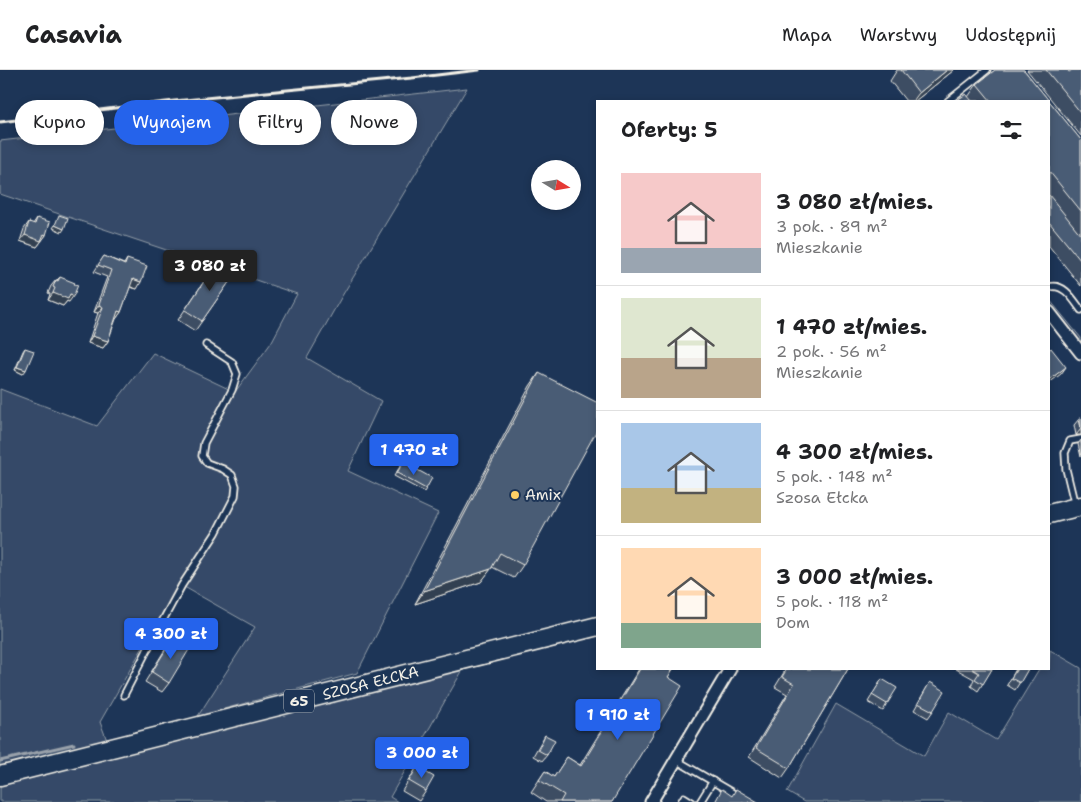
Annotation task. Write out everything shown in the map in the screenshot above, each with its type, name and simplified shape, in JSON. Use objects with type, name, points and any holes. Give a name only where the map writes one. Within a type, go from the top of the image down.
[{"type":"main road","points":[[1050,514],[1078,506]]},
{"type":"main road","name":"SZOSA EŁCKA","points":[[0,776],[596,627]]},
{"type":"street","points":[[1050,313],[1081,353]]},
{"type":"street","points":[[651,802],[729,670]]},
{"type":"lane","points":[[949,100],[986,70]]},
{"type":"lane","points":[[1050,286],[1060,287],[1067,292],[1081,310]]},
{"type":"lane","points":[[124,695],[182,585],[216,533],[235,496],[236,486],[232,475],[223,469],[207,463],[202,456],[204,443],[232,390],[237,374],[232,362],[206,345]]},
{"type":"lane","points":[[1078,506],[1066,469],[1065,453],[1070,441],[1081,439]]},
{"type":"lane","points":[[676,760],[748,802]]},
{"type":"lane","points":[[700,802],[713,780]]},
{"type":"lane","points":[[681,802],[684,797],[692,802]]},
{"type":"shaded area","points":[[467,88],[307,358],[381,401],[348,471],[438,513],[357,673],[198,716],[255,627],[179,584],[100,722],[108,743],[0,768],[0,389],[97,426],[153,353],[235,392],[271,343],[297,294],[0,194],[0,141],[15,139],[15,145],[104,145],[104,129],[114,128],[114,145],[229,145],[229,115],[239,114],[239,145],[321,145],[321,105],[331,103],[331,145],[417,145],[417,100],[361,100]]},
{"type":"shaded area","points":[[1050,300],[1081,338],[1081,344],[1050,306]]},
{"type":"shaded area","points":[[1050,650],[1081,668],[1081,802],[804,802],[787,792],[836,704],[924,756],[949,712],[996,740],[1038,670],[1050,670]]},
{"type":"shaded area","points":[[465,666],[390,797],[398,802],[0,802],[0,784]]},
{"type":"building","points":[[901,70],[947,70],[919,93]]},
{"type":"building","points":[[995,70],[1024,70],[1048,100],[990,100],[977,84]]},
{"type":"building","points":[[1046,70],[1067,70],[1069,72],[1081,70],[1081,113]]},
{"type":"building","points":[[966,94],[971,100],[957,100]]},
{"type":"building","points":[[1050,102],[1081,140],[1081,211],[1050,172]]},
{"type":"building","points":[[1050,196],[1081,235],[1081,261],[1050,223]]},
{"type":"building","points":[[59,215],[68,218],[64,229],[55,225]]},
{"type":"building","points":[[37,218],[50,222],[46,235],[44,234],[41,241],[25,235],[29,222],[35,224]]},
{"type":"building","points":[[104,256],[125,265],[127,259],[147,266],[141,282],[133,279],[121,312],[118,311],[108,341],[92,336],[103,307],[99,305],[111,270],[98,265]]},
{"type":"building","points":[[217,262],[234,275],[202,321],[185,310]]},
{"type":"building","points":[[60,277],[78,285],[74,295],[70,294],[68,299],[53,293],[56,280],[58,281]]},
{"type":"building","points":[[25,348],[34,351],[26,370],[17,367]]},
{"type":"building","points":[[1050,349],[1066,367],[1050,379]]},
{"type":"building","name":"Amix","points":[[539,373],[596,402],[596,432],[523,565],[500,553],[491,569],[424,591]]},
{"type":"building","points":[[403,462],[432,478],[426,489],[397,473]]},
{"type":"building","points":[[173,638],[190,648],[169,683],[152,672]]},
{"type":"building","points":[[639,670],[672,670],[668,677],[682,686],[612,802],[560,802],[564,795],[539,780],[545,771],[554,777],[567,757],[581,766]]},
{"type":"building","points":[[786,670],[847,670],[789,768],[756,748],[794,684],[782,677]]},
{"type":"building","points":[[974,670],[991,670],[983,684],[975,679],[979,673]]},
{"type":"building","points":[[1016,670],[1027,670],[1020,683],[1011,678]]},
{"type":"building","points":[[882,679],[897,688],[887,704],[872,695]]},
{"type":"building","points":[[930,682],[945,691],[933,711],[918,703]]},
{"type":"building","points":[[545,735],[555,740],[547,755],[538,750]]},
{"type":"building","points":[[417,767],[434,777],[426,791],[409,781]]},
{"type":"building","points":[[722,789],[732,796],[736,789],[758,802],[715,802]]},
{"type":"waterway","points":[[0,761],[74,744]]},
{"type":"railway","points":[[0,122],[174,101],[479,70]]},
{"type":"place","name":"Amix","points":[[515,495]]}]
